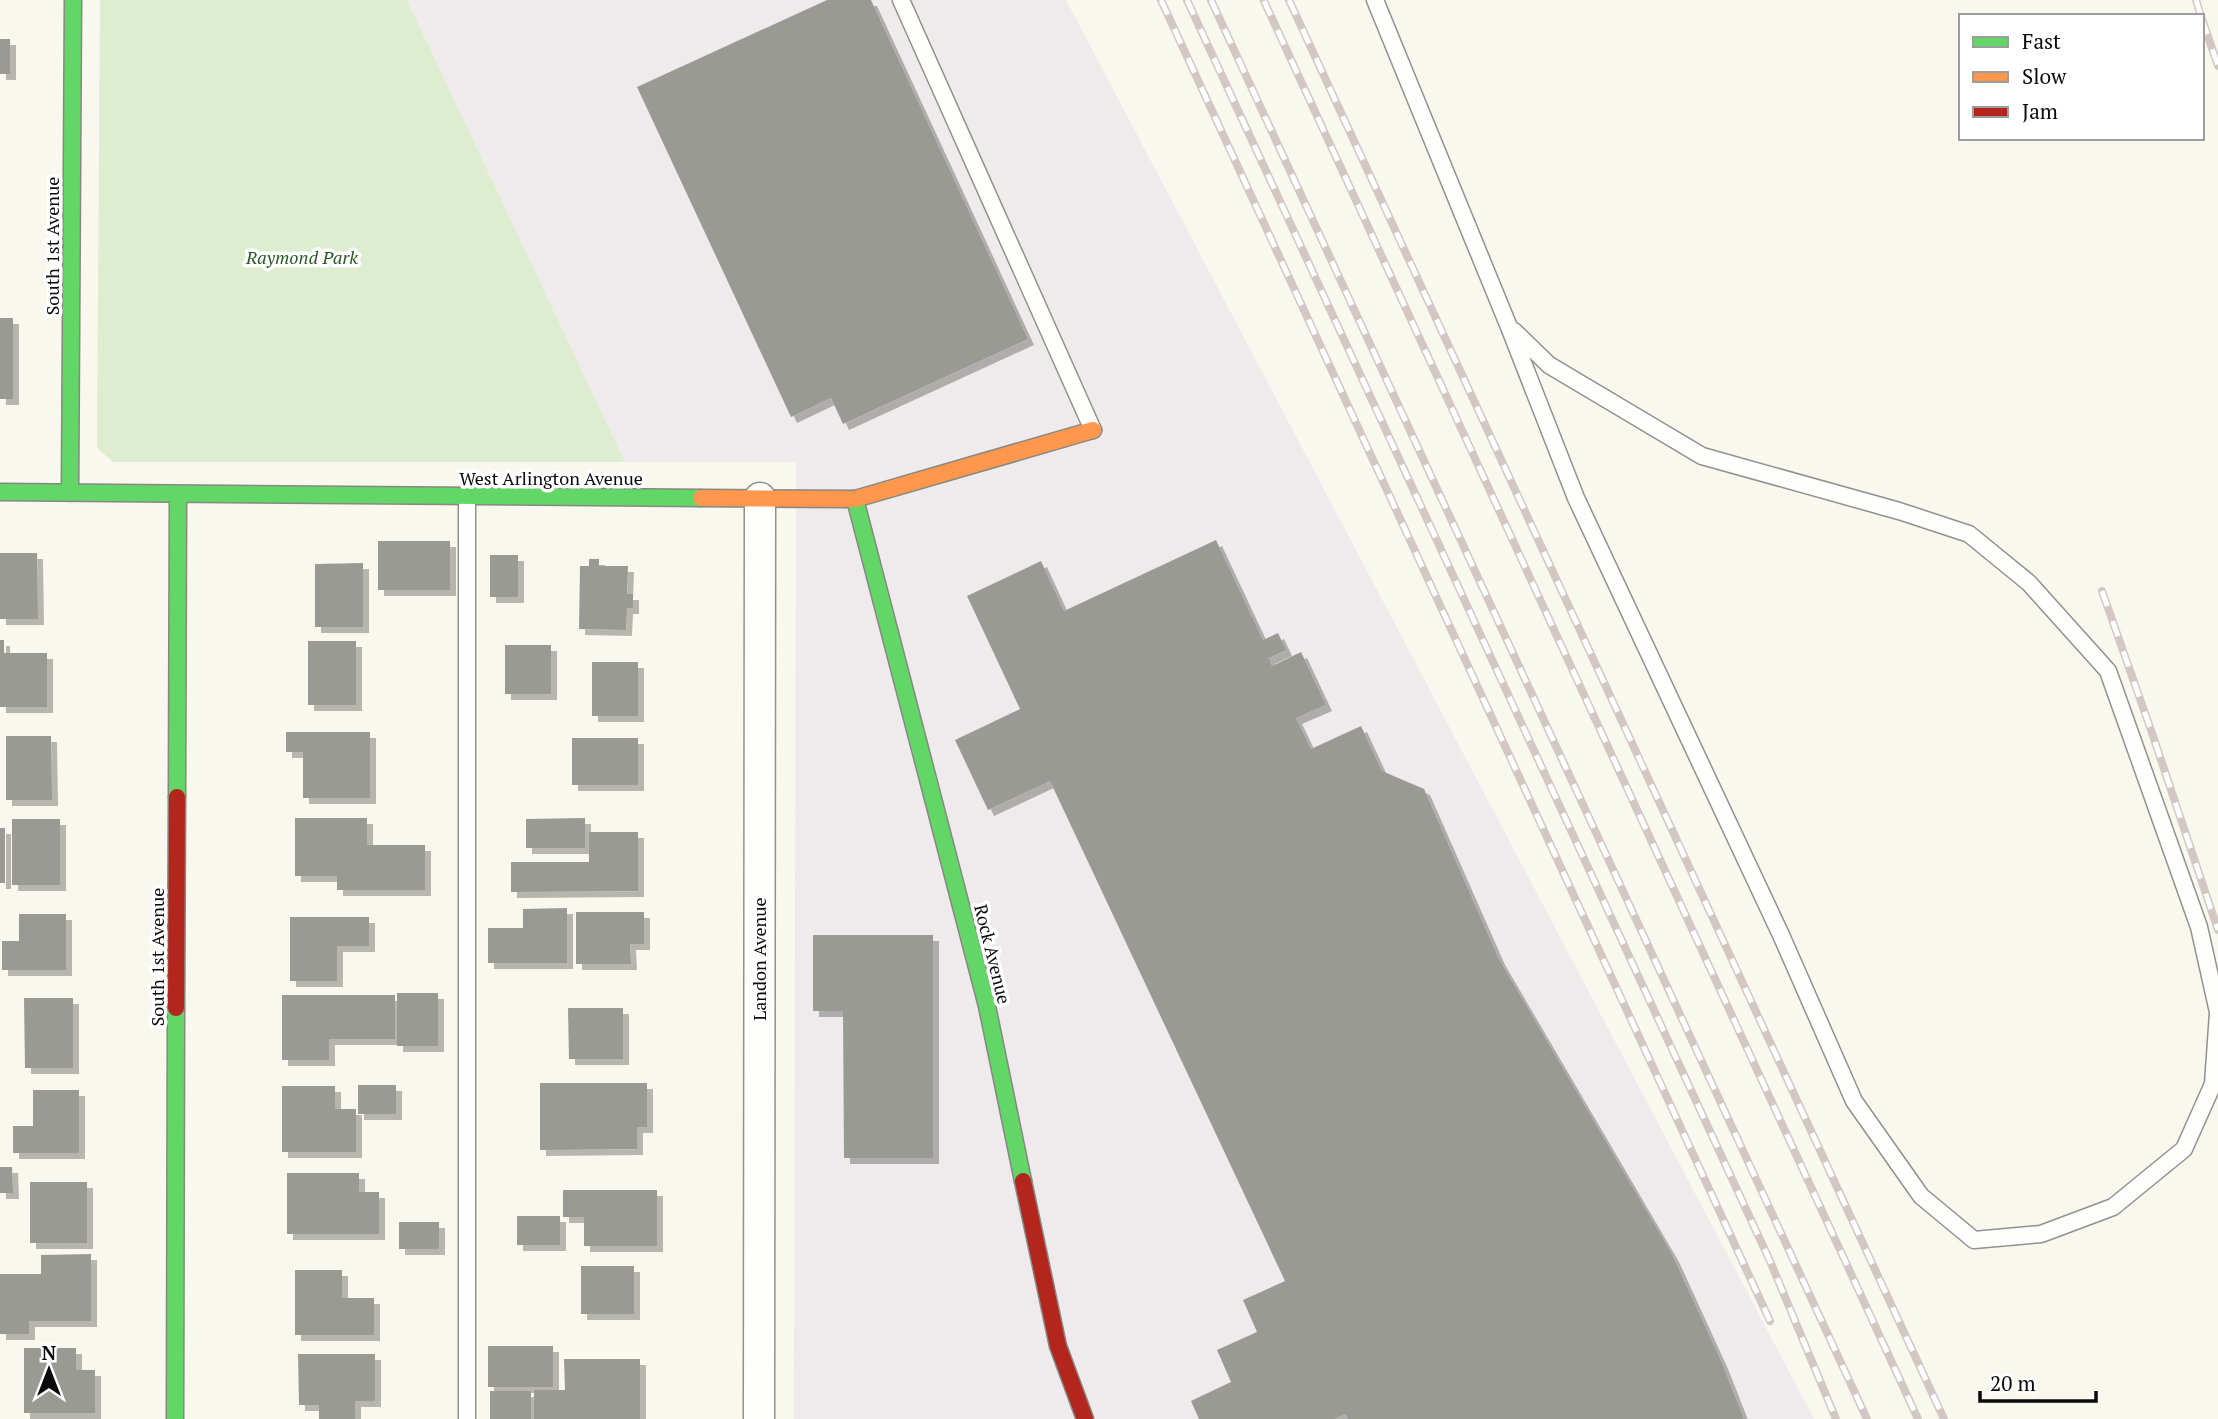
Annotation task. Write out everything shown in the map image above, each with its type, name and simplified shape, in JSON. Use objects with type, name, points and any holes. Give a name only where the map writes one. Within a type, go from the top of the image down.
[{"type":"street","name":"South 1st Avenue","points":[[70,493],[73,0]]},
{"type":"street","name":"West Arlington Avenue","points":[[0,492],[855,499],[1093,430]]},
{"type":"street","name":"South 1st Avenue","points":[[175,1419],[178,494]]},
{"type":"street","name":"Landon Avenue","points":[[758,1419],[760,498]]},
{"type":"street","name":"Rock Avenue","points":[[855,499],[986,1006],[1058,1346],[1085,1419]]},
{"type":"lane","points":[[901,0],[1093,430]]},
{"type":"lane","points":[[1375,0],[1576,498],[1781,935],[1854,1101],[1920,1196],[1974,1240],[2041,1234],[2113,1207],[2184,1149],[2213,1084],[2218,1012],[2199,927],[2108,671],[2029,583],[1969,534],[1899,511],[1702,456],[1549,365],[1509,327]]},
{"type":"lane","points":[[467,497],[467,1419]]},
{"type":"shaded area","points":[[407,0],[1066,0],[1814,1419],[794,1419],[796,462],[625,462]]},
{"type":"green space","name":"Raymond Park","points":[[100,0],[407,0],[625,462],[113,462],[97,448]]},
{"type":"building","points":[[827,0],[871,0],[1028,339],[843,424],[831,398],[791,417],[637,87]]},
{"type":"building","points":[[0,39],[10,39],[10,74],[0,74]]},
{"type":"building","points":[[0,318],[13,318],[13,399],[0,399]]},
{"type":"building","points":[[1216,540],[1263,640],[1278,633],[1286,650],[1269,658],[1272,666],[1301,652],[1326,705],[1296,718],[1311,749],[1361,726],[1382,771],[1424,789],[1499,959],[1673,1256],[1722,1363],[1744,1419],[1348,1419],[1345,1414],[1335,1419],[1199,1419],[1191,1401],[1231,1382],[1217,1350],[1257,1332],[1243,1300],[1285,1281],[1050,781],[988,810],[955,740],[1020,709],[967,596],[1041,561],[1064,611]]},
{"type":"building","points":[[378,541],[450,541],[450,590],[378,590]]},
{"type":"building","points":[[0,553],[37,553],[38,619],[0,619]]},
{"type":"building","points":[[490,555],[518,555],[518,597],[490,597]]},
{"type":"building","points":[[589,559],[599,559],[599,566],[628,566],[627,594],[633,594],[633,608],[627,608],[626,630],[579,629],[580,566],[589,566]]},
{"type":"building","points":[[363,563],[363,627],[315,627],[315,564]]},
{"type":"building","points":[[0,640],[4,640],[4,653],[47,653],[47,707],[0,707]]},
{"type":"building","points":[[308,641],[356,641],[356,705],[308,705]]},
{"type":"building","points":[[505,645],[551,645],[551,694],[505,694]]},
{"type":"building","points":[[592,662],[638,662],[638,716],[592,716]]},
{"type":"building","points":[[286,732],[370,732],[370,798],[303,798],[303,752],[286,752]]},
{"type":"building","points":[[6,736],[51,736],[52,800],[6,800]]},
{"type":"building","points":[[572,738],[638,738],[638,785],[572,785]]},
{"type":"building","points":[[295,818],[367,818],[367,845],[425,845],[425,890],[337,890],[337,876],[295,876]]},
{"type":"building","points":[[585,818],[585,848],[526,848],[526,819]]},
{"type":"building","points":[[12,819],[60,819],[60,885],[12,885]]},
{"type":"building","points":[[0,828],[5,828],[5,883],[0,883]]},
{"type":"building","points":[[589,832],[638,832],[638,891],[511,892],[511,862],[589,862]]},
{"type":"building","points":[[567,908],[567,963],[488,963],[488,928],[523,928],[523,909]]},
{"type":"building","points":[[576,912],[644,912],[644,944],[630,944],[631,964],[576,964]]},
{"type":"building","points":[[19,914],[66,914],[66,970],[2,970],[2,941],[19,941]]},
{"type":"building","points":[[290,917],[369,917],[369,946],[337,946],[337,981],[290,981]]},
{"type":"building","points":[[813,935],[933,935],[933,1158],[844,1158],[843,1011],[813,1011]]},
{"type":"building","points":[[397,993],[438,993],[438,1046],[397,1046]]},
{"type":"building","points":[[282,995],[395,995],[395,1039],[329,1039],[329,1060],[282,1060]]},
{"type":"building","points":[[24,998],[73,998],[73,1068],[25,1068]]},
{"type":"building","points":[[568,1008],[623,1008],[623,1059],[569,1059]]},
{"type":"building","points":[[540,1083],[647,1083],[647,1127],[637,1127],[637,1149],[540,1150]]},
{"type":"building","points":[[358,1085],[396,1085],[396,1114],[358,1114]]},
{"type":"building","points":[[282,1086],[335,1086],[335,1109],[356,1109],[356,1152],[282,1152]]},
{"type":"building","points":[[33,1090],[79,1090],[79,1153],[13,1153],[13,1126],[33,1126]]},
{"type":"building","points":[[0,1167],[12,1167],[13,1193],[0,1193]]},
{"type":"building","points":[[287,1173],[359,1173],[359,1192],[379,1192],[379,1234],[287,1234]]},
{"type":"building","points":[[30,1182],[87,1182],[87,1243],[30,1243]]},
{"type":"building","points":[[563,1190],[657,1190],[657,1246],[584,1246],[584,1217],[563,1217]]},
{"type":"building","points":[[517,1216],[560,1216],[560,1245],[517,1245]]},
{"type":"building","points":[[399,1222],[439,1222],[439,1249],[399,1249]]},
{"type":"building","points":[[91,1254],[91,1321],[29,1321],[29,1334],[0,1334],[0,1274],[41,1274],[41,1255]]},
{"type":"building","points":[[581,1266],[634,1266],[634,1314],[581,1314]]},
{"type":"building","points":[[295,1270],[342,1270],[342,1298],[374,1298],[374,1335],[295,1335]]},
{"type":"building","points":[[488,1346],[553,1346],[553,1387],[488,1387]]},
{"type":"building","points":[[24,1348],[76,1348],[76,1370],[95,1370],[95,1413],[24,1413]]},
{"type":"building","points":[[298,1354],[375,1354],[375,1401],[355,1401],[355,1419],[319,1419],[319,1405],[299,1405]]},
{"type":"building","points":[[564,1359],[640,1359],[640,1419],[534,1419],[534,1390],[565,1390]]},
{"type":"building","points":[[490,1391],[531,1391],[531,1419],[490,1419]]},
{"type":"railway","points":[[1161,0],[1770,1321]]},
{"type":"railway","points":[[1187,0],[1770,1261],[1836,1419]]},
{"type":"railway","points":[[1211,0],[1867,1419]]},
{"type":"railway","points":[[1289,0],[1944,1419]]},
{"type":"railway","points":[[2196,0],[2200,14]]},
{"type":"railway","points":[[1264,1],[1918,1419]]},
{"type":"railway","points":[[2204,25],[2218,66]]},
{"type":"railway","points":[[2102,591],[2218,930]]},
{"type":"traffic: fast","points":[[70,493],[73,0]]},
{"type":"traffic: fast","points":[[0,492],[701,498]]},
{"type":"traffic: fast","points":[[177,797],[178,494]]},
{"type":"traffic: fast","points":[[855,499],[987,1006],[1023,1181]]},
{"type":"traffic: fast","points":[[175,1419],[176,1008]]},
{"type":"traffic: slow","points":[[701,498],[855,499],[1093,430]]},
{"type":"traffic: jam","points":[[176,1008],[177,797]]},
{"type":"traffic: jam","points":[[1023,1181],[1058,1346],[1085,1419]]}]
